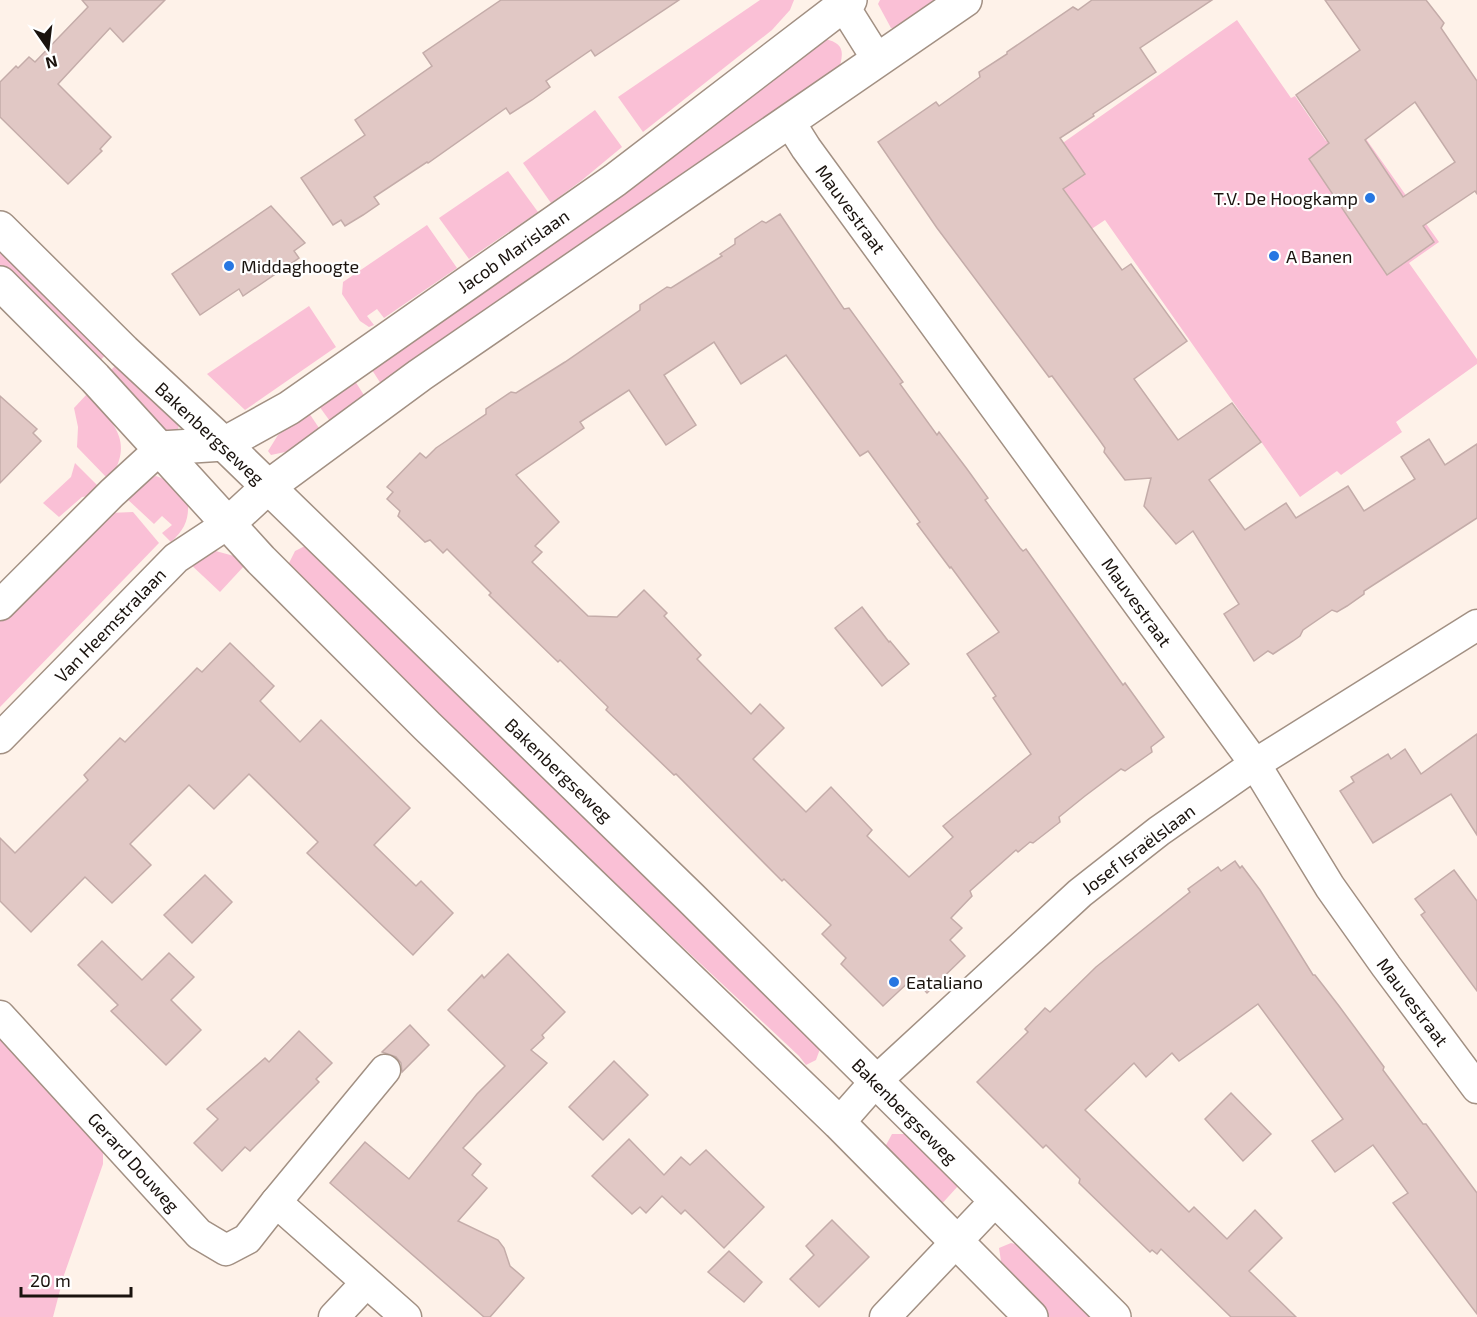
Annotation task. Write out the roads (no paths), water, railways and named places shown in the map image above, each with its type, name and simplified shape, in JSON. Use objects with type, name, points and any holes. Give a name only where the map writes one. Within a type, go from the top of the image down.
[{"type":"street","points":[[229,523],[268,488],[420,375],[966,0]]},
{"type":"street","name":"Jacob Marislaan","points":[[161,448],[224,444],[289,408],[615,180],[844,2],[877,59]]},
{"type":"street","name":"Mauvestraat","points":[[789,121],[806,148],[1255,764],[1330,887],[1477,1088]]},
{"type":"street","name":"Bakenbergseweg","points":[[0,228],[124,351],[224,444],[682,890],[1114,1317]]},
{"type":"street","points":[[0,283],[161,448],[261,560],[426,726],[839,1123],[1031,1317]]},
{"type":"street","points":[[0,605],[112,493],[161,448]]},
{"type":"street","name":"Van Heemstralaan","points":[[0,738],[176,558],[229,523]]},
{"type":"street","name":"Josef Israëlslaan","points":[[839,1123],[875,1082],[1080,893],[1159,831],[1255,764],[1477,625]]},
{"type":"street","name":"Gerard Douweg","points":[[0,1016],[199,1234],[226,1250],[247,1239],[385,1070]]},
{"type":"street","points":[[885,1317],[996,1200]]},
{"type":"street","points":[[276,1202],[406,1317]]},
{"type":"street","points":[[334,1317],[366,1282]]},
{"type":"place","name":"T.V. De Hoogkamp","points":[[1370,198]]},
{"type":"place","name":"A Banen","points":[[1274,256]]},
{"type":"place","name":"Middaghoogte","points":[[229,266]]},
{"type":"place","name":"Eataliano","points":[[894,982]]}]
